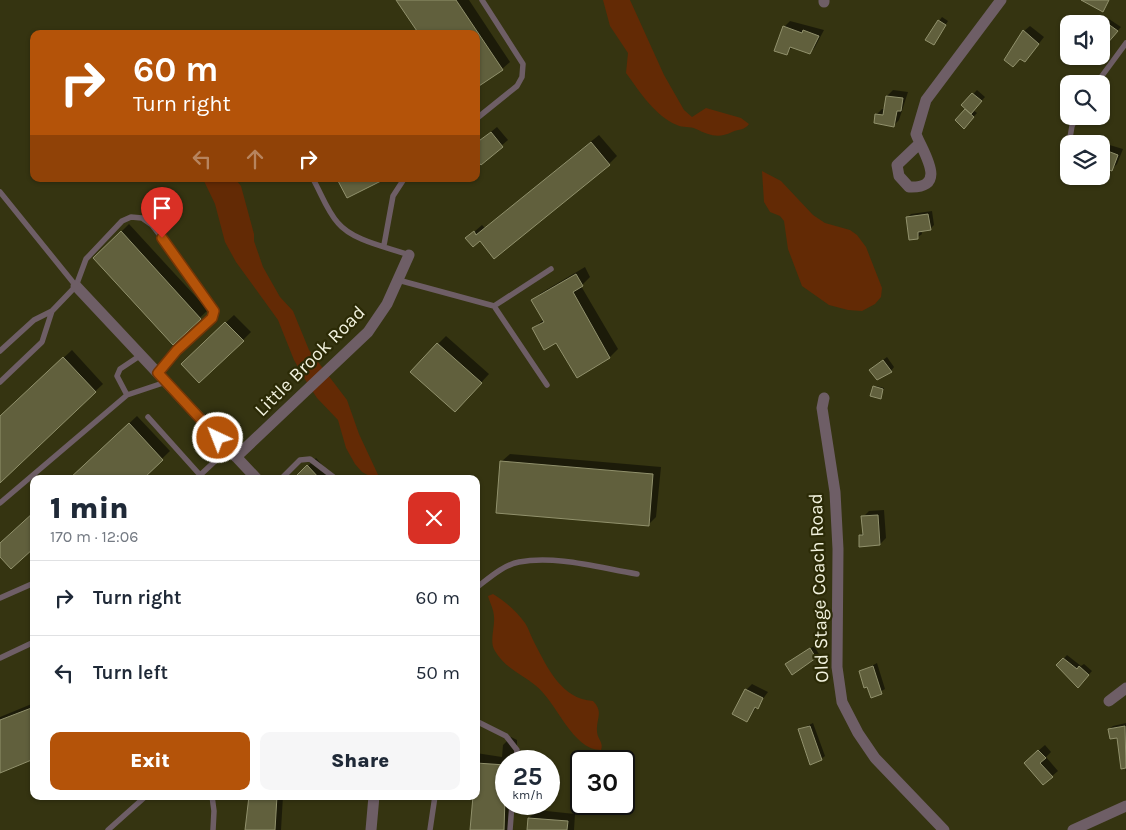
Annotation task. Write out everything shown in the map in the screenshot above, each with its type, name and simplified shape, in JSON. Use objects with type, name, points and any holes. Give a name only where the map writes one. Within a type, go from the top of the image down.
[{"type":"street","points":[[919,144],[916,134],[926,100],[1001,0]]},
{"type":"street","name":"Little Brook Road","points":[[232,453],[368,332],[388,304],[408,255]]},
{"type":"street","points":[[76,286],[253,475]]},
{"type":"street","name":"Old Stage Coach Road","points":[[824,398],[822,408],[835,492],[838,548],[837,667],[842,702],[858,733],[875,758],[944,830]]},
{"type":"street","points":[[1109,701],[1125,690]]},
{"type":"street","points":[[371,830],[374,800]]},
{"type":"street","points":[[1073,830],[1126,806]]},
{"type":"lane","points":[[480,116],[517,86],[522,77],[523,64],[482,0]]},
{"type":"lane","points":[[1103,75],[1126,43]]},
{"type":"lane","points":[[316,182],[338,224],[356,237],[384,245],[408,255]]},
{"type":"lane","points":[[384,245],[393,196],[402,182]]},
{"type":"lane","points":[[0,192],[76,286]]},
{"type":"lane","points":[[0,351],[34,320],[52,311],[76,286],[86,259],[122,221],[131,217],[142,218],[152,225],[183,265],[214,311],[212,318],[177,350],[158,373]]},
{"type":"lane","points":[[494,306],[551,268]]},
{"type":"lane","points":[[398,280],[494,306],[547,385]]},
{"type":"lane","points":[[0,382],[42,342],[52,311]]},
{"type":"lane","points":[[127,395],[117,376],[120,368],[141,355]]},
{"type":"lane","points":[[33,475],[127,395],[166,382]]},
{"type":"lane","points":[[148,417],[196,475]]},
{"type":"lane","points":[[201,475],[232,453]]},
{"type":"lane","points":[[285,475],[300,460],[310,459],[331,475]]},
{"type":"lane","points":[[0,503],[30,477]]},
{"type":"lane","points":[[480,585],[491,576],[517,562],[557,562],[637,574]]},
{"type":"lane","points":[[0,598],[30,585]]},
{"type":"lane","points":[[0,658],[30,644]]},
{"type":"lane","points":[[480,722],[506,736],[516,750]]},
{"type":"lane","points":[[108,830],[142,800]]},
{"type":"lane","points":[[212,800],[213,830]]},
{"type":"lane","points":[[430,830],[434,800]]},
{"type":"lane","points":[[510,830],[511,815]]},
{"type":"shaded area","points":[[603,0],[630,0],[664,75],[684,110],[692,117],[706,108],[741,118],[749,124],[744,128],[727,134],[714,135],[694,128],[679,126],[662,116],[648,103],[626,73],[628,53],[610,26]]},
{"type":"shaded area","points":[[762,171],[781,181],[813,215],[825,223],[850,230],[857,235],[866,247],[882,288],[881,297],[875,304],[862,311],[848,310],[829,305],[802,286],[788,249],[784,221],[780,216],[770,212],[764,202]]},
{"type":"shaded area","points":[[204,182],[238,182],[241,186],[254,234],[254,241],[263,267],[280,297],[293,311],[309,350],[347,400],[359,434],[378,475],[368,475],[355,464],[346,448],[338,420],[317,398],[306,381],[294,360],[278,320],[236,262],[225,242],[215,204]]},
{"type":"shaded area","points":[[493,594],[502,600],[525,623],[545,663],[564,689],[582,699],[593,701],[596,705],[599,712],[597,731],[602,745],[601,750],[591,748],[573,734],[543,693],[499,657],[492,643],[494,614],[488,596]]},
{"type":"building","points":[[396,0],[456,0],[476,30],[416,30]]},
{"type":"building","points":[[1081,0],[1109,0],[1103,12]]},
{"type":"building","points":[[938,20],[946,25],[934,45],[925,40]]},
{"type":"building","points":[[1110,25],[1118,31],[1110,40]]},
{"type":"building","points":[[783,26],[802,33],[803,30],[819,36],[810,54],[790,47],[787,55],[774,51]]},
{"type":"building","points":[[1023,30],[1039,44],[1025,62],[1020,59],[1013,67],[1004,60]]},
{"type":"building","points":[[480,36],[503,70],[480,85]]},
{"type":"building","points":[[972,93],[982,101],[971,114],[961,105]]},
{"type":"building","points":[[886,96],[903,98],[901,111],[897,111],[894,127],[874,123],[875,114],[883,115]]},
{"type":"building","points":[[965,109],[974,117],[964,129],[955,120]]},
{"type":"building","points":[[491,132],[503,147],[481,165],[480,164],[480,140]]},
{"type":"building","points":[[591,142],[610,165],[494,259],[480,241],[473,247],[465,238],[474,231],[476,235]]},
{"type":"building","points":[[1110,152],[1118,155],[1112,171],[1110,170]]},
{"type":"building","points":[[339,182],[379,182],[347,198]]},
{"type":"building","points":[[928,214],[931,230],[918,232],[918,239],[909,240],[906,217]]},
{"type":"building","points":[[121,231],[201,319],[173,345],[93,258]]},
{"type":"building","points":[[576,274],[583,286],[573,292],[610,358],[577,378],[556,343],[544,350],[532,328],[544,322],[531,300]]},
{"type":"building","points":[[225,322],[244,341],[199,383],[181,364]]},
{"type":"building","points":[[437,343],[482,383],[455,412],[410,372]]},
{"type":"building","points":[[63,357],[96,392],[0,483],[0,416]]},
{"type":"building","points":[[883,360],[892,372],[877,380],[869,370]]},
{"type":"building","points":[[873,386],[883,389],[881,399],[870,396]]},
{"type":"building","points":[[129,423],[163,460],[147,475],[73,475]]},
{"type":"building","points":[[500,461],[653,474],[649,526],[496,513]]},
{"type":"building","points":[[307,465],[316,475],[297,475]]},
{"type":"building","points":[[878,515],[880,545],[859,547],[859,535],[863,535],[861,516]]},
{"type":"building","points":[[30,516],[30,552],[11,569],[0,557],[0,543]]},
{"type":"building","points":[[810,648],[816,658],[792,675],[785,664]]},
{"type":"building","points":[[1063,658],[1077,669],[1079,666],[1089,675],[1078,688],[1056,665]]},
{"type":"building","points":[[873,666],[882,694],[871,698],[867,687],[864,688],[859,671]]},
{"type":"building","points":[[745,689],[763,698],[758,709],[755,707],[747,722],[732,714]]},
{"type":"building","points":[[30,709],[30,761],[0,773],[0,720]]},
{"type":"building","points":[[810,726],[822,760],[810,765],[798,729]]},
{"type":"building","points":[[1125,726],[1126,768],[1121,769],[1117,738],[1110,739],[1108,729]]},
{"type":"building","points":[[1038,750],[1046,758],[1040,763],[1053,777],[1043,785],[1024,763]]},
{"type":"building","points":[[480,763],[495,764],[495,815],[504,815],[504,830],[470,830],[473,800],[480,800]]},
{"type":"building","points":[[249,800],[277,800],[275,830],[245,830]]},
{"type":"building","points":[[528,818],[568,821],[567,830],[527,830]]},
{"type":"route","points":[[162,238],[214,311],[212,318],[177,350],[158,373],[218,438]]}]
